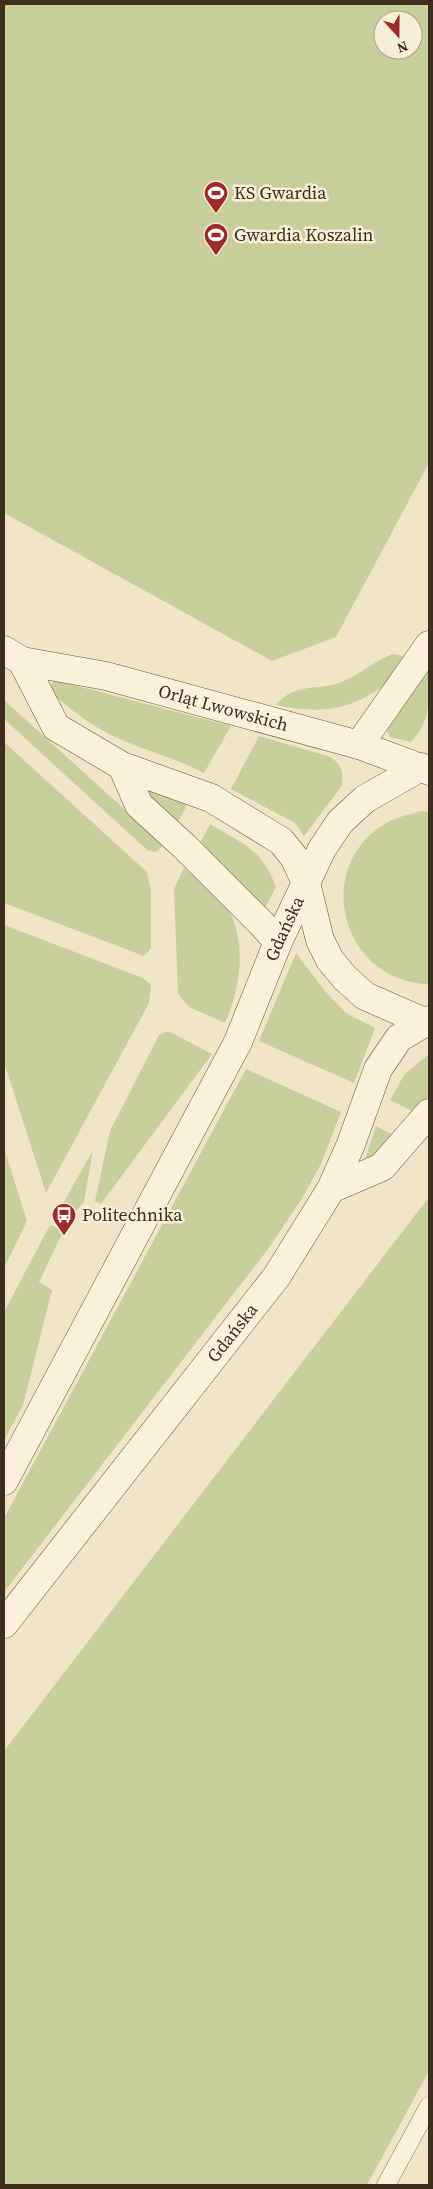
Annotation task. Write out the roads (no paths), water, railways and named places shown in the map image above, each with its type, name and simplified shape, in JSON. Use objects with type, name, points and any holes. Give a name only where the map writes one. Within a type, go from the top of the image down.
[{"type":"main road","points":[[359,746],[429,645]]},
{"type":"main road","name":"Orląt Lwowskich","points":[[13,656],[106,676],[359,746],[425,769]]},
{"type":"main road","name":"Orląt Lwowskich","points":[[13,656],[56,727],[122,766],[211,798],[281,841],[294,857],[306,883],[320,940],[330,960],[365,996],[427,1022]]},
{"type":"main road","points":[[122,766],[139,805],[247,909],[278,942]]},
{"type":"main road","name":"Gdańska","points":[[4,1481],[238,1042],[278,942],[322,849],[340,822],[365,799],[425,769]]},
{"type":"main road","name":"Gdańska","points":[[4,1624],[277,1276],[331,1189],[351,1144],[378,1069],[399,1038],[427,1022]]},
{"type":"main road","points":[[331,1189],[382,1167],[429,1113]]},
{"type":"lane","points":[[386,2185],[429,2106]]},
{"type":"place","name":"KS Gwardia","points":[[216,214]]},
{"type":"place","name":"Gwardia Koszalin","points":[[216,256]]},
{"type":"place","name":"Politechnika","points":[[64,1236]]}]
